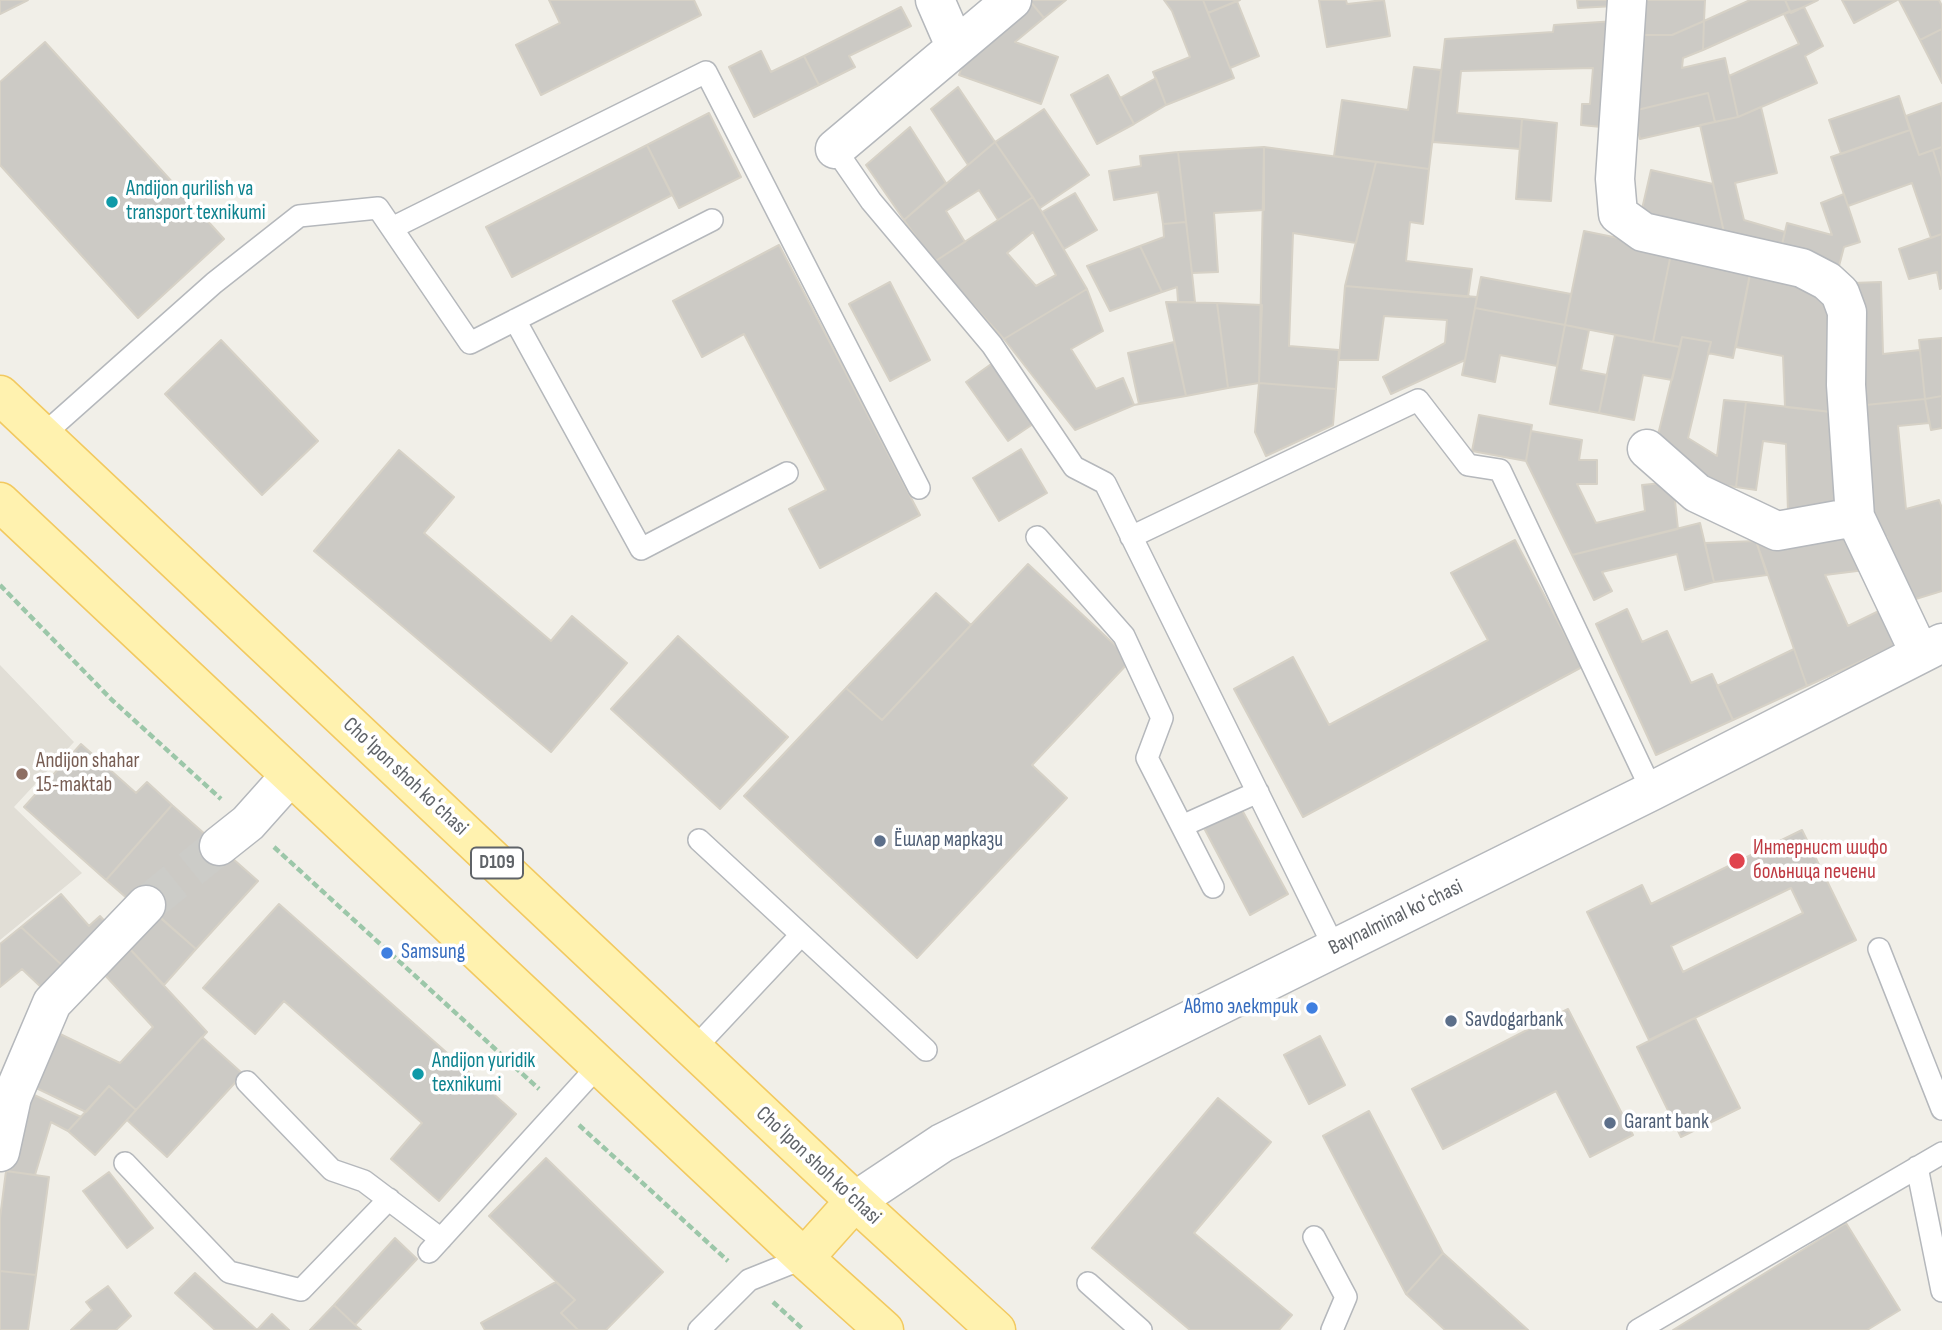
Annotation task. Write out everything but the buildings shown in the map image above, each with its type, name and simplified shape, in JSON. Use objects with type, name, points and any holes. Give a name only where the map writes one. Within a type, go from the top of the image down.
[{"type":"main road","name":"Choʻlpon shoh koʻchasi","points":[[0,395],[996,1330]]},
{"type":"main road","points":[[0,502],[804,1258],[884,1330]]},
{"type":"main road","points":[[804,1258],[856,1201]]},
{"type":"street","points":[[935,0],[955,46]]},
{"type":"street","points":[[835,149],[1012,0]]},
{"type":"street","points":[[1627,0],[1615,179],[1618,214],[1643,232],[1802,268],[1827,281],[1840,293],[1847,312],[1846,385],[1855,517],[1931,648]]},
{"type":"street","points":[[1647,449],[1697,493],[1777,531],[1855,517]]},
{"type":"street","name":"Baynalminal koʻchasi","points":[[856,1201],[942,1143],[1652,791],[1931,648]]},
{"type":"street","points":[[219,846],[248,823],[290,776]]},
{"type":"street","points":[[0,1152],[12,1097],[52,1003],[146,905]]},
{"type":"lane","points":[[392,228],[706,72],[919,488]]},
{"type":"lane","points":[[835,149],[871,201],[992,345],[1074,467],[1105,483],[1335,949]]},
{"type":"lane","points":[[43,435],[214,283],[299,216],[378,208],[470,343],[712,220]]},
{"type":"lane","points":[[515,320],[641,548],[787,473]]},
{"type":"lane","points":[[1132,537],[1418,400],[1468,465],[1500,470],[1652,791]]},
{"type":"lane","points":[[1037,537],[1124,636],[1162,718],[1147,758],[1213,887]]},
{"type":"lane","points":[[1182,826],[1258,792]]},
{"type":"lane","points":[[699,841],[926,1050]]},
{"type":"lane","points":[[694,1049],[801,935]]},
{"type":"lane","points":[[1879,949],[1942,1108]]},
{"type":"lane","points":[[247,1082],[332,1170],[364,1181],[388,1199],[435,1245],[599,1065]]},
{"type":"lane","points":[[1638,1330],[1942,1153]]},
{"type":"lane","points":[[125,1163],[229,1272],[301,1290],[388,1199]]},
{"type":"lane","points":[[1917,1167],[1942,1291]]},
{"type":"lane","points":[[1314,1237],[1346,1297],[1332,1330]]},
{"type":"lane","points":[[699,1330],[749,1280],[804,1258]]},
{"type":"lane","points":[[1088,1283],[1141,1330]]},
{"type":"path","points":[[0,586],[112,700],[804,1330]]},
{"type":"shaded area","name":"Andijon shahar 15-maktab","points":[[0,665],[74,742],[14,807],[82,873],[0,940]]},
{"type":"tunnel","points":[[146,905],[219,846]]},
{"type":"place","name":"Andijon qurilish va transport texnikumi","points":[[112,202]]},
{"type":"place","name":"Andijon shahar 15-maktab","points":[[22,774]]},
{"type":"place","name":"Ёшлар маркази","points":[[880,841]]},
{"type":"place","name":"Интернист шифо больница печени","points":[[1737,861]]},
{"type":"place","name":"Samsung","points":[[387,953]]},
{"type":"place","name":"Авто электрик","points":[[1312,1008]]},
{"type":"place","name":"Savdogarbank","points":[[1451,1021]]},
{"type":"place","name":"Andijon yuridik texnikumi","points":[[418,1074]]},
{"type":"place","name":"Garant bank","points":[[1610,1123]]}]
